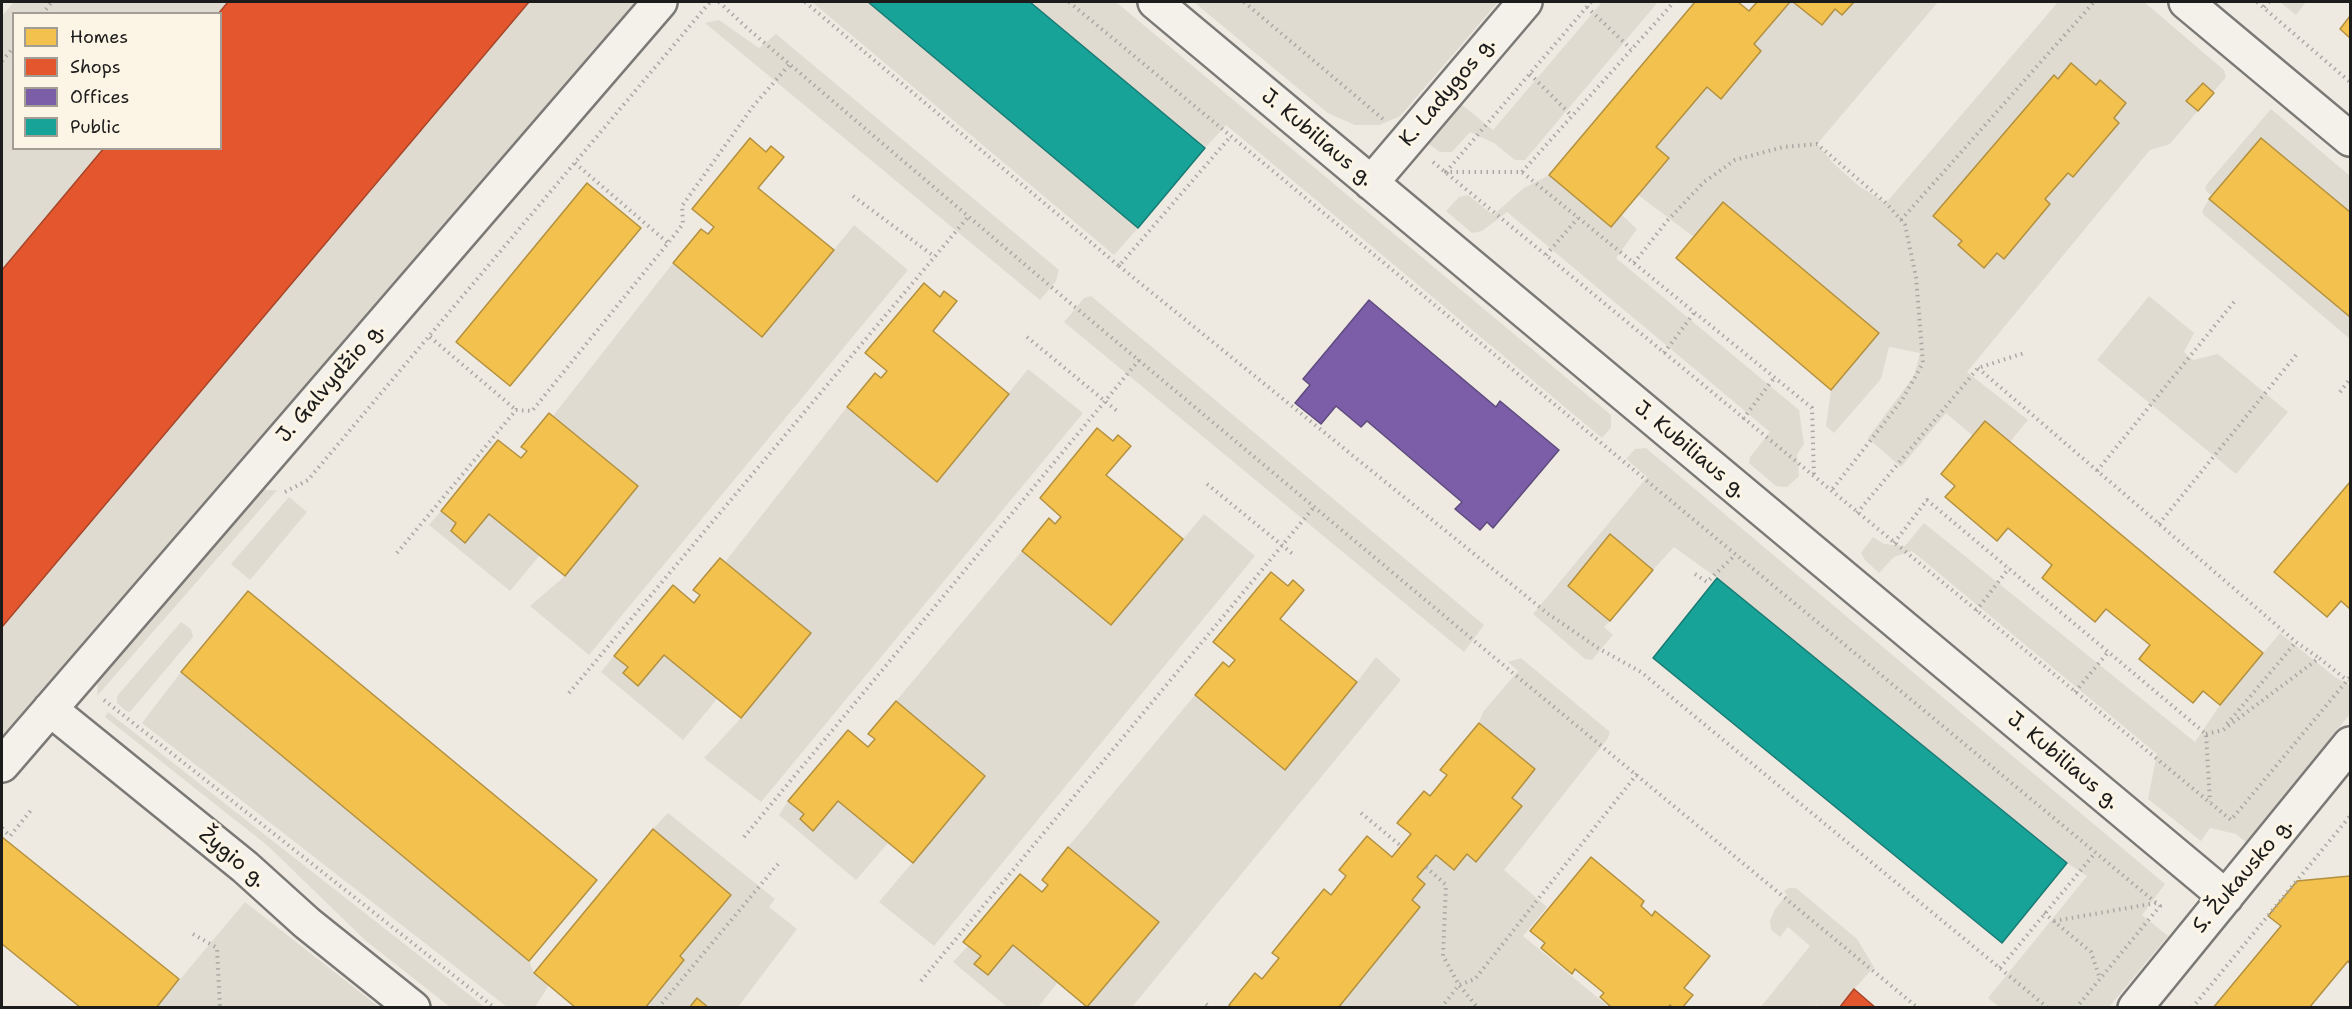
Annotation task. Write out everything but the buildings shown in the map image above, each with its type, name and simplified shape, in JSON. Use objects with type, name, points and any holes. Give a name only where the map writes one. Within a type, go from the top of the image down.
[{"type":"street","name":"J. Galvydžio g.","points":[[2,765],[660,2]]},
{"type":"street","name":"J. Kubiliaus g.","points":[[1155,2],[2226,897]]},
{"type":"street","name":"K. Ladygos g.","points":[[1371,183],[1525,2]]},
{"type":"street","points":[[2186,2],[2350,139]]},
{"type":"street","name":"Žygio g.","points":[[50,709],[245,867],[308,923],[413,1008]]},
{"type":"street","name":"S. Žukausko g.","points":[[2135,1008],[2350,744]]},
{"type":"path","points":[[330,454],[710,2]]},
{"type":"path","points":[[719,2],[968,217],[1918,1008]]},
{"type":"path","points":[[805,2],[1119,266],[1547,613],[1598,648],[1641,672],[2048,1008]]},
{"type":"path","points":[[1070,2],[2160,906],[2076,1008]]},
{"type":"path","points":[[1244,2],[1383,119]]},
{"type":"path","points":[[1446,172],[1591,2]]},
{"type":"path","points":[[1522,172],[1674,2]]},
{"type":"path","points":[[1901,219],[2094,2]]},
{"type":"path","points":[[2258,2],[2350,82]]},
{"type":"path","points":[[2264,7],[2269,2]]},
{"type":"path","points":[[1587,7],[1630,49]]},
{"type":"path","points":[[2,61],[12,49]]},
{"type":"path","points":[[430,337],[516,410],[532,411],[683,224],[682,206],[754,105],[790,64]]},
{"type":"path","points":[[1530,74],[1572,116]]},
{"type":"path","points":[[1119,266],[1231,136]]},
{"type":"path","points":[[1634,263],[1667,221],[1704,182],[1735,160],[1783,147],[1817,144],[1886,203],[1901,219],[1905,225],[1913,259],[1923,363],[1902,400],[1831,491]]},
{"type":"path","points":[[1430,159],[2231,820],[2349,679],[2296,642],[1978,368]]},
{"type":"path","points":[[575,163],[668,243]]},
{"type":"path","points":[[1446,172],[1522,172],[1812,408],[1814,477]]},
{"type":"path","points":[[853,196],[935,257]]},
{"type":"path","points":[[569,693],[968,217]]},
{"type":"path","points":[[1546,255],[1578,218]]},
{"type":"path","points":[[2097,471],[2234,302]]},
{"type":"path","points":[[1664,353],[1694,313]]},
{"type":"path","points":[[1027,337],[1118,411]]},
{"type":"path","points":[[1857,513],[1978,368],[2024,353]]},
{"type":"path","points":[[2159,524],[2296,355]]},
{"type":"path","points":[[744,837],[1139,360]]},
{"type":"path","points":[[1743,419],[1774,378]]},
{"type":"path","points":[[2340,392],[2350,379]]},
{"type":"path","points":[[397,553],[516,410]]},
{"type":"path","points":[[1207,484],[1294,555]]},
{"type":"path","points":[[1894,543],[1927,500],[2206,734],[2210,803]]},
{"type":"path","points":[[921,981],[1314,507]]},
{"type":"path","points":[[1695,574],[1707,582],[1736,555]]},
{"type":"path","points":[[1976,610],[2009,568]]},
{"type":"path","points":[[2223,730],[2296,642]]},
{"type":"path","points":[[2075,692],[2108,652]]},
{"type":"path","points":[[2206,734],[2223,730],[2319,658]]},
{"type":"path","points":[[104,700],[495,1008]]},
{"type":"path","points":[[1441,1008],[1459,985],[1475,979],[1637,774]]},
{"type":"path","points":[[2,828],[10,836],[33,809]]},
{"type":"path","points":[[1361,813],[1401,846]]},
{"type":"path","points":[[2192,1008],[2350,816]]},
{"type":"path","points":[[2000,968],[2095,852]]},
{"type":"path","points":[[658,1008],[778,864]]},
{"type":"path","points":[[1426,867],[1446,885],[1443,956],[1459,985],[1478,1008]]},
{"type":"path","points":[[2054,921],[2156,903]]},
{"type":"path","points":[[2044,913],[2091,952],[2100,979]]},
{"type":"path","points":[[193,934],[218,948],[220,1008]]},
{"type":"shaded area","points":[[14,2],[639,2],[2,741],[2,16]]},
{"type":"shaded area","points":[[812,2],[868,2],[1138,228],[1114,255]]},
{"type":"shaded area","points":[[1030,2],[1116,2],[1611,415],[1611,428],[1602,438],[1226,125],[1205,148]]},
{"type":"shaded area","points":[[1194,2],[1498,2],[1400,116],[1379,125],[1355,125],[1328,113]]},
{"type":"shaded area","points":[[1194,2],[1310,2],[1402,80],[1469,2],[1498,2],[1400,116],[1379,125],[1355,125],[1328,113]]},
{"type":"shaded area","points":[[1602,2],[1658,2],[1525,160],[1515,160],[1494,143],[1470,132],[1452,152],[1440,152],[1429,144],[1461,104],[1493,130]]},
{"type":"shaded area","points":[[1790,2],[1822,25],[1835,9],[1842,15],[1854,2],[1938,2],[1817,144],[1833,163],[1859,186],[1886,203],[2058,2],[2144,2],[2224,70],[2226,77],[2170,144],[2150,150],[1967,372],[2028,420],[2010,442],[1973,436],[1946,413],[1901,467],[1868,438],[1914,376],[1920,353],[1889,347],[1881,379],[1834,433],[1826,426],[1831,390],[1878,333],[1724,202],[1694,237],[1638,195],[1669,159],[1656,147],[1707,87],[1721,99],[1761,51],[1754,44]]},
{"type":"shaded area","points":[[2280,2],[2306,2],[2296,15]]},
{"type":"shaded area","points":[[719,20],[759,48],[776,34],[1059,270],[1056,281],[1040,300],[705,23]]},
{"type":"shaded area","points":[[2271,109],[2350,176],[2350,212],[2261,138],[2212,196],[2207,192],[2205,189],[2207,184]]},
{"type":"shaded area","points":[[1549,175],[1611,227],[1622,215],[1637,229],[1616,258],[1799,410],[1804,444],[1797,454],[1799,476],[1787,487],[1776,486],[1749,463],[1750,457],[1770,432],[1507,212],[1482,231],[1472,233],[1446,211],[1459,197],[1468,195],[1493,215],[1524,188]]},
{"type":"shaded area","points":[[2209,199],[2350,317],[2350,339],[2204,215],[2202,211]]},
{"type":"shaded area","points":[[854,225],[908,270],[589,655],[530,606],[565,576],[638,486],[553,416],[673,263],[762,337]]},
{"type":"shaded area","points":[[1091,296],[1484,625],[1464,652],[1064,322],[1084,298]]},
{"type":"shaded area","points":[[2149,296],[2194,333],[2184,352],[2193,360],[2218,354],[2288,412],[2236,474],[2097,360]]},
{"type":"shaded area","points":[[1028,369],[1083,413],[761,802],[704,758],[741,718],[811,633],[725,562],[847,407],[937,482]]},
{"type":"shaded area","points":[[1646,448],[2165,884],[2142,915],[2168,936],[2109,1007],[1999,1007],[1988,998],[2087,876],[2067,863],[1717,578],[1674,547],[1653,570],[1610,535],[1568,586],[1610,621],[1604,627],[1613,635],[1592,660],[1585,659],[1533,614],[1647,477],[1626,459],[1635,449]]},
{"type":"shaded area","points":[[262,490],[277,490],[97,696],[98,682]]},
{"type":"shaded area","points":[[289,497],[307,512],[250,580],[231,564]]},
{"type":"shaded area","points":[[441,511],[456,523],[451,531],[466,543],[489,514],[540,555],[510,591],[429,525]]},
{"type":"shaded area","points":[[1204,514],[1255,556],[934,946],[879,902],[985,776],[896,701],[1022,551],[1111,625]]},
{"type":"shaded area","points":[[1924,523],[2195,742],[2220,705],[2280,633],[2335,677],[2350,685],[2350,714],[2247,843],[2236,834],[2210,828],[2201,841],[2148,799],[2157,754],[1912,551],[1894,557],[1879,573],[1861,553],[1873,537],[1884,544],[1905,546]]},
{"type":"shaded area","points":[[181,622],[191,629],[193,637],[130,712],[126,711],[117,703],[117,696]]},
{"type":"shaded area","points":[[664,655],[717,699],[683,740],[601,672],[614,656],[628,667],[623,673],[638,686]]},
{"type":"shaded area","points":[[1376,657],[1401,680],[1132,1007],[1087,1007],[1158,922],[1068,847],[1195,695],[1357,682]]},
{"type":"shaded area","points":[[1521,658],[1610,732],[1608,738],[1504,870],[1547,907],[1523,936],[1609,1007],[1338,1008],[1420,907],[1412,900],[1425,884],[1417,877],[1436,855],[1467,854],[1476,862],[1522,806],[1512,798],[1479,723],[1483,712],[1518,671],[1508,662]]},
{"type":"shaded area","points":[[181,672],[529,961],[534,973],[549,985],[535,1007],[507,1007],[142,723]]},
{"type":"shaded area","points":[[108,712],[485,1007],[450,1007],[366,941],[268,846],[105,717]]},
{"type":"shaded area","points":[[788,801],[804,814],[800,820],[813,831],[838,801],[888,843],[856,880],[779,815]]},
{"type":"shaded area","points":[[668,813],[775,899],[769,907],[797,929],[738,1007],[645,1008],[684,961],[680,956],[731,895],[653,829]]},
{"type":"shaded area","points":[[1796,888],[1857,939],[1874,967],[1838,1007],[1816,1005],[1813,1007],[1760,1008],[1810,946],[1788,927],[1780,937],[1771,930],[1770,921],[1775,909],[1787,895],[1784,891]]},
{"type":"shaded area","points":[[245,902],[379,1007],[156,1008]]},
{"type":"shaded area","points":[[1013,945],[1058,982],[1038,1007],[1007,1007],[953,962],[968,946],[981,956],[988,975]]}]
